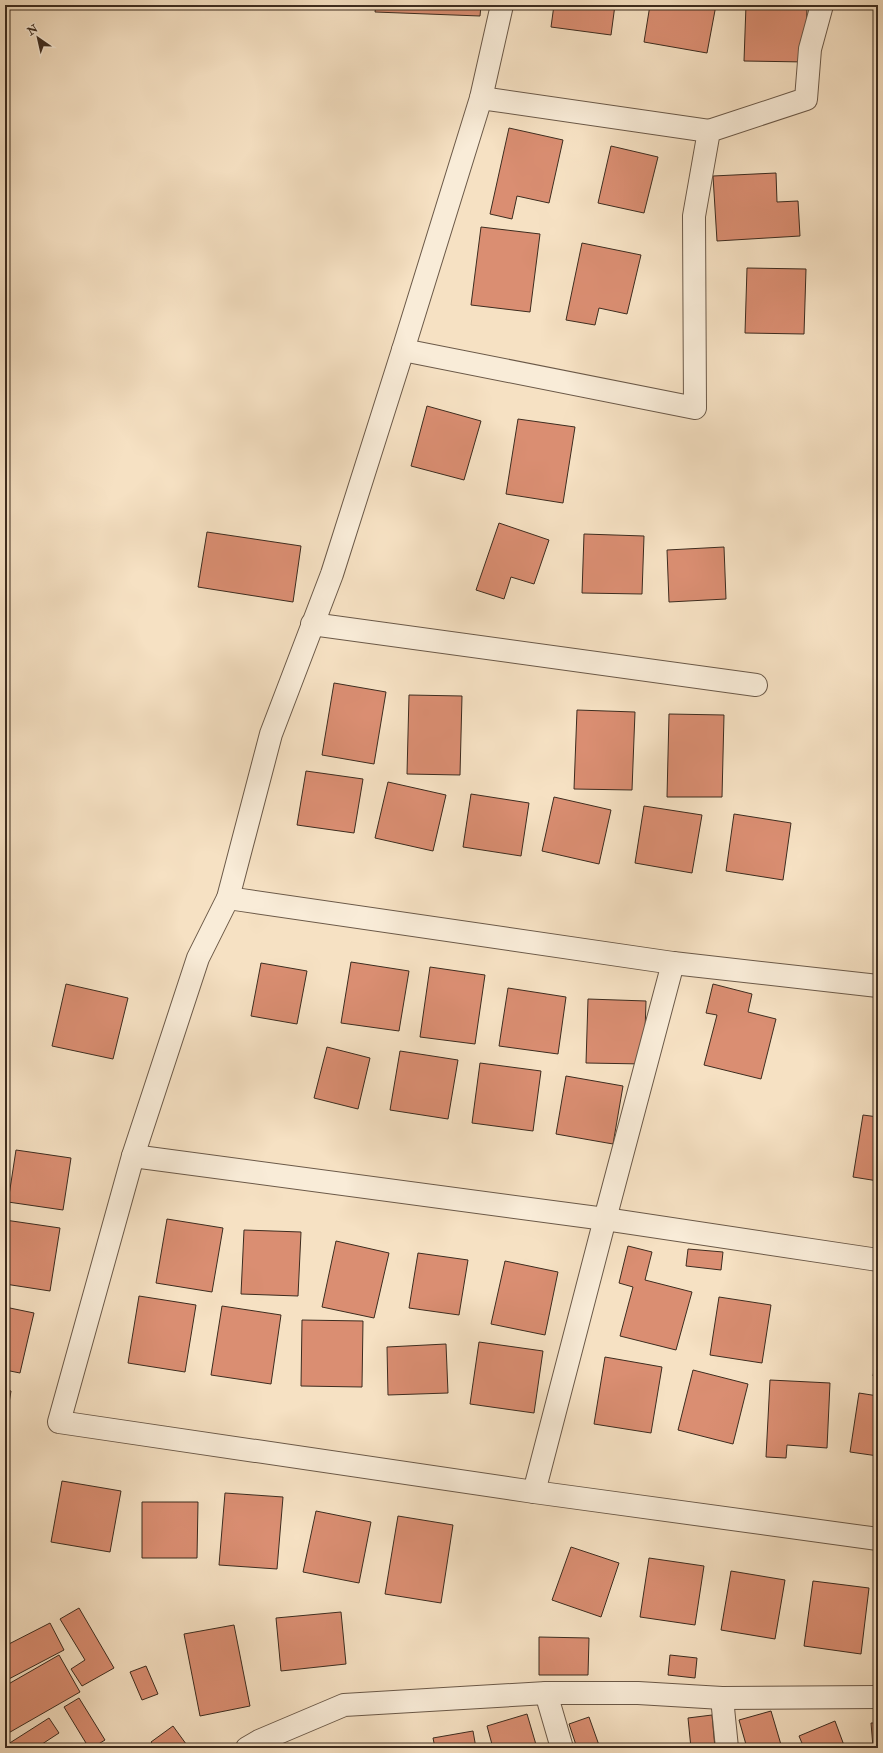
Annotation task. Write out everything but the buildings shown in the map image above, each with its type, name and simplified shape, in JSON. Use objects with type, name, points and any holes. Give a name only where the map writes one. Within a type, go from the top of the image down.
[{"type":"street","points":[[502,5],[481,98],[403,350],[332,574],[271,734],[228,898],[198,958],[133,1156],[58,1422],[534,1492],[878,1539]]},
{"type":"street","points":[[481,98],[709,131],[806,99],[810,49],[822,5]]},
{"type":"street","points":[[403,350],[695,408],[694,216],[709,131]]},
{"type":"street","points":[[312,624],[756,685]]},
{"type":"street","points":[[228,898],[673,964],[878,986]]},
{"type":"street","points":[[534,1492],[673,964]]},
{"type":"street","points":[[133,1156],[605,1219],[878,1260]]},
{"type":"street","points":[[546,1693],[562,1748]]},
{"type":"street","points":[[256,1746],[344,1705],[546,1693],[638,1693],[722,1698],[878,1697]]},
{"type":"street","points":[[722,1698],[727,1748]]}]
